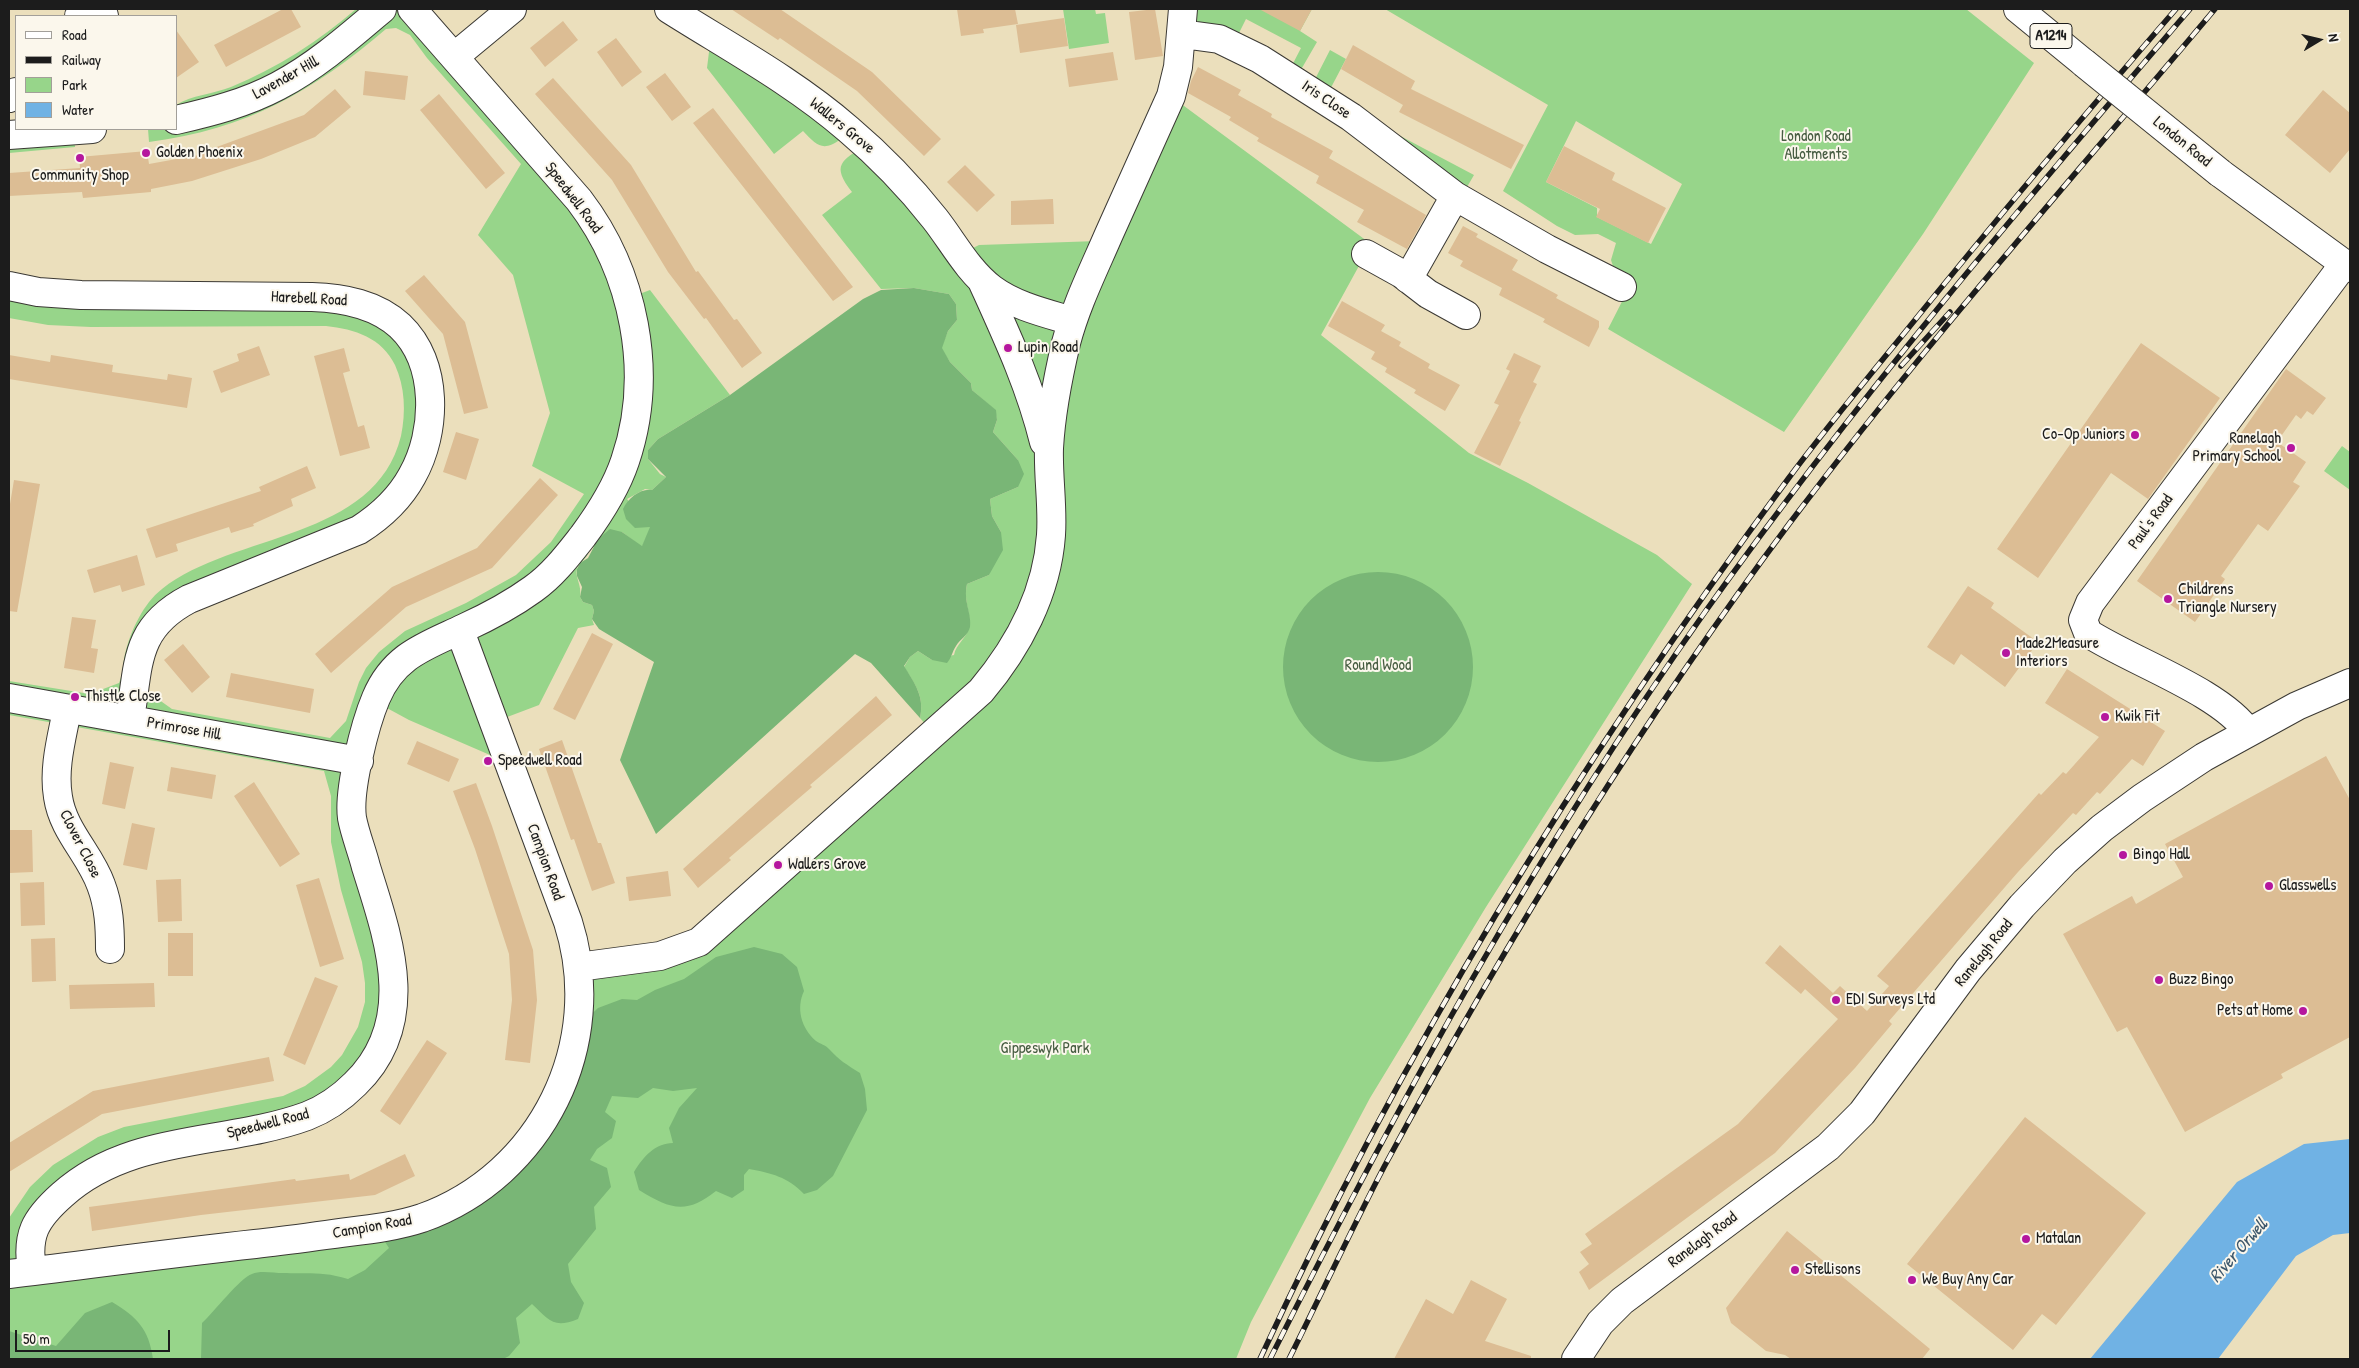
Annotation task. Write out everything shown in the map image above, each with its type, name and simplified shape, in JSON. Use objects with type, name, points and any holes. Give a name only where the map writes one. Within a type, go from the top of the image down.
[{"type":"street","name":"Lavender Hill","points":[[178,120],[220,109],[278,86],[332,51],[382,9]]},
{"type":"street","name":"Speedwell Road","points":[[20,1272],[30,1250],[34,1226],[51,1204],[109,1162],[139,1152],[285,1123],[310,1115],[345,1094],[358,1082],[377,1057],[389,1032],[393,1013],[394,977],[388,944],[352,815],[353,790],[374,701],[390,673],[399,663],[419,648],[496,612],[536,587],[568,556],[594,521],[617,483],[626,460],[636,410],[638,361],[635,332],[628,298],[616,264],[592,218],[412,9]]},
{"type":"street","points":[[454,57],[512,9]]},
{"type":"street","name":"Wallers Grove","points":[[578,967],[660,956],[698,942],[981,691],[998,671],[1018,640],[1044,575],[1051,535],[1049,471],[1054,404],[1072,321],[1015,302],[1001,295],[982,280],[905,184],[850,130],[819,106],[669,9]]},
{"type":"street","name":"London Road","points":[[2018,9],[2220,173],[2347,266]]},
{"type":"street","points":[[1072,321],[1087,281],[1170,96],[1178,67],[1182,22]]},
{"type":"street","name":"Iris Close","points":[[1182,22],[1206,36],[1227,42],[1260,59],[1351,117],[1455,196],[1547,249],[1622,287]]},
{"type":"street","points":[[9,135],[78,130]]},
{"type":"street","points":[[1408,279],[1455,196]]},
{"type":"street","points":[[1366,254],[1408,279],[1428,294],[1466,314]]},
{"type":"street","name":"Paul's Road","points":[[2248,732],[2237,719],[2218,704],[2088,633],[2084,628],[2085,614],[2217,431],[2347,266]]},
{"type":"street","name":"Wallers Grove","points":[[982,280],[1029,391],[1038,417],[1049,471]]},
{"type":"street","name":"Harebell Road","points":[[9,286],[38,292],[81,296],[312,297],[346,299],[371,308],[401,327],[413,342],[425,367],[430,396],[424,447],[411,478],[395,499],[382,513],[359,530],[189,599],[164,613],[152,627],[143,644],[130,719]]},
{"type":"street","name":"Campion Road","points":[[20,1272],[383,1227],[421,1218],[453,1204],[490,1181],[505,1168],[531,1138],[551,1108],[567,1074],[572,1053],[578,1005],[578,967],[568,922],[460,630]]},
{"type":"street","name":"Ranelagh Road","points":[[1576,1359],[1600,1323],[1622,1302],[1828,1147],[1862,1113],[1968,970],[2022,906],[2065,861],[2102,828],[2142,798],[2248,732],[2296,706],[2350,683]]},
{"type":"street","name":"Primrose Hill","points":[[9,698],[67,710],[130,719],[359,761]]},
{"type":"street","name":"Clover Close","points":[[67,710],[58,764],[58,796],[67,825],[101,884],[108,907],[110,949]]},
{"type":"green space","name":"Gippeswyk Park","points":[[356,9],[412,9],[579,200],[629,298],[650,290],[730,395],[658,439],[648,450],[648,459],[660,474],[666,477],[652,490],[645,489],[627,499],[651,527],[642,547],[622,532],[590,549],[579,565],[577,575],[580,597],[583,602],[592,605],[594,625],[578,628],[539,705],[494,722],[497,758],[409,720],[374,701],[353,790],[394,997],[345,1094],[68,1189],[30,1261],[421,1218],[544,1118],[578,967],[660,956],[934,734],[920,718],[920,697],[904,667],[910,657],[918,651],[932,660],[954,655],[968,631],[970,622],[966,597],[967,584],[989,575],[1001,532],[992,516],[990,499],[1018,487],[1018,460],[993,432],[997,420],[995,410],[972,390],[971,383],[950,362],[941,348],[948,331],[957,320],[956,304],[949,294],[914,288],[881,289],[822,215],[852,192],[842,176],[842,164],[850,155],[866,145],[961,254],[979,245],[1098,241],[1180,103],[1371,244],[1321,335],[1469,453],[1528,483],[1657,555],[1692,584],[1486,907],[1370,1098],[1251,1322],[1236,1359],[9,1359],[9,1218],[30,1187],[53,1165],[98,1137],[124,1127],[283,1096],[305,1086],[331,1067],[342,1055],[358,1027],[365,1002],[365,983],[362,962],[341,890],[331,842],[331,796],[324,771],[9,715],[9,681],[90,694],[119,683],[125,654],[134,627],[155,595],[192,570],[226,556],[299,531],[333,516],[363,496],[386,470],[401,436],[404,409],[403,391],[395,365],[383,348],[367,336],[326,326],[91,327],[48,325],[9,318],[9,286],[371,308],[429,382],[395,499],[164,613],[145,690],[172,709],[330,738],[346,721],[359,682],[366,668],[379,652],[405,631],[466,603],[516,575],[551,542],[584,494],[532,466],[550,413],[513,275],[478,235],[521,164],[427,58],[410,35],[396,28],[386,29],[332,71],[276,104],[217,128],[149,142],[148,130],[178,130],[178,104],[248,80],[281,62],[327,32]]},
{"type":"green space","points":[[1063,9],[1095,9],[1096,14],[1105,13],[1109,43],[1069,49]]},
{"type":"green space","points":[[1183,9],[1312,9],[1300,31],[1317,42],[1295,80],[1287,75],[1301,48],[1246,19],[1233,45],[1183,20]]},
{"type":"green space","name":"London Road Allotments","points":[[1385,9],[1966,9],[2034,63],[1923,234],[1784,432],[1608,329],[1633,280],[1613,266],[1611,260],[1616,243],[1598,234],[1575,235],[1557,226],[1503,191],[1548,105]],"holes":[[[1576,121],[1682,184],[1651,244],[1597,217],[1597,208],[1546,182]]]},
{"type":"green space","points":[[711,36],[841,139],[829,145],[820,145],[816,144],[803,131],[774,154],[707,68]]},
{"type":"green space","points":[[1330,50],[1346,59],[1325,99],[1310,89]]},
{"type":"green space","points":[[74,130],[75,147],[9,153],[9,135]]},
{"type":"green space","points":[[1389,130],[1474,175],[1460,199]]},
{"type":"green space","points":[[914,288],[949,294],[956,304],[957,320],[948,331],[942,348],[950,362],[971,383],[972,390],[996,410],[997,420],[993,432],[1018,460],[1024,474],[1018,487],[990,499],[992,516],[1001,532],[1003,550],[989,575],[967,584],[966,596],[970,622],[969,630],[956,646],[947,663],[932,660],[918,651],[910,657],[904,666],[920,697],[920,718],[871,663],[855,654],[656,834],[620,760],[654,662],[599,629],[592,619],[594,611],[592,605],[583,602],[580,597],[582,587],[577,576],[577,569],[580,563],[588,558],[598,539],[610,529],[622,532],[642,546],[650,527],[635,528],[626,519],[623,509],[635,495],[652,490],[666,477],[648,459],[648,450],[658,439],[730,395],[863,299],[881,290]]},
{"type":"green space","points":[[2342,446],[2350,452],[2350,490],[2324,471]]},
{"type":"green space","name":"Round Wood","points":[[1378,572],[1414,579],[1431,588],[1445,600],[1457,614],[1466,631],[1473,667],[1466,703],[1457,720],[1445,734],[1431,746],[1414,755],[1378,762],[1342,755],[1325,746],[1311,734],[1299,720],[1290,703],[1283,667],[1290,631],[1299,614],[1311,600],[1325,588],[1342,579]]},
{"type":"green space","points":[[754,947],[782,954],[797,967],[804,991],[800,1004],[801,1018],[807,1030],[816,1041],[826,1046],[860,1073],[865,1089],[867,1110],[833,1176],[817,1190],[804,1194],[792,1183],[779,1177],[749,1169],[744,1175],[744,1190],[732,1198],[716,1191],[696,1204],[687,1206],[678,1207],[660,1202],[639,1190],[634,1172],[641,1161],[655,1148],[673,1143],[669,1128],[679,1108],[697,1088],[673,1091],[653,1088],[638,1098],[612,1096],[605,1112],[616,1121],[612,1138],[597,1149],[590,1160],[607,1168],[611,1187],[594,1207],[596,1229],[568,1264],[571,1282],[584,1303],[578,1319],[557,1323],[547,1318],[532,1304],[516,1318],[520,1343],[509,1356],[503,1359],[201,1359],[202,1323],[234,1288],[247,1277],[259,1272],[267,1272],[323,1274],[348,1279],[365,1270],[389,1248],[376,1228],[505,1168],[577,1028],[598,1008],[622,999],[637,1000],[655,990],[684,979],[716,957]]},
{"type":"green space","points":[[112,1302],[128,1313],[140,1325],[145,1332],[153,1359],[9,1359],[9,1331],[56,1346],[85,1313]]},
{"type":"water","name":"River Orwell","points":[[2350,1139],[2350,1233],[2333,1235],[2296,1256],[2218,1359],[2090,1359],[2237,1182],[2304,1144]]},
{"type":"building","points":[[283,9],[291,9],[301,27],[226,67],[214,45]]},
{"type":"building","points":[[731,9],[780,9],[872,72],[941,139],[924,156],[857,91],[780,38],[778,40]]},
{"type":"building","points":[[957,9],[1015,9],[1018,24],[983,29],[984,33],[961,36]]},
{"type":"building","points":[[1155,9],[1163,56],[1135,60],[1129,12]]},
{"type":"building","points":[[1259,9],[1312,9],[1300,31]]},
{"type":"building","points":[[1064,18],[1068,46],[1020,53],[1016,25]]},
{"type":"building","points":[[563,21],[578,40],[545,67],[530,48]]},
{"type":"building","points":[[178,33],[199,62],[178,77]]},
{"type":"building","points":[[616,38],[642,72],[622,87],[597,52]]},
{"type":"building","points":[[1353,45],[1415,81],[1411,89],[1524,145],[1511,169],[1399,112],[1403,105],[1341,69]]},
{"type":"building","points":[[1113,52],[1118,80],[1069,87],[1065,59]]},
{"type":"building","points":[[1198,67],[1241,90],[1238,95],[1272,114],[1271,117],[1333,151],[1329,158],[1426,215],[1407,249],[1357,222],[1364,210],[1316,183],[1319,176],[1257,141],[1259,138],[1229,120],[1231,117],[1188,93],[1191,81]]},
{"type":"building","points":[[365,71],[408,76],[405,100],[363,95]]},
{"type":"building","points":[[665,73],[691,107],[672,121],[646,87]]},
{"type":"building","points":[[553,78],[631,165],[696,272],[698,271],[734,320],[737,319],[762,353],[742,368],[706,318],[704,319],[668,272],[612,180],[535,94]]},
{"type":"building","points":[[335,89],[351,107],[315,137],[261,159],[192,181],[151,189],[151,192],[83,198],[82,192],[9,196],[9,173],[80,168],[79,157],[147,151],[149,164],[204,154],[203,152],[304,115]]},
{"type":"building","points":[[2323,90],[2350,113],[2350,149],[2330,173],[2285,135]]},
{"type":"building","points":[[439,94],[505,173],[486,189],[420,110]]},
{"type":"building","points":[[713,108],[853,287],[833,301],[693,123]]},
{"type":"building","points":[[1564,146],[1615,173],[1612,180],[1666,208],[1648,243],[1596,217],[1600,209],[1546,182]]},
{"type":"building","points":[[965,165],[995,195],[977,212],[947,182]]},
{"type":"building","points":[[1053,199],[1054,224],[1011,225],[1011,201]]},
{"type":"building","points":[[1463,226],[1478,234],[1476,237],[1518,260],[1512,270],[1558,295],[1556,298],[1599,321],[1599,327],[1589,347],[1543,322],[1545,319],[1499,295],[1502,288],[1460,266],[1463,261],[1448,253]]},
{"type":"building","points":[[424,275],[465,322],[488,408],[464,414],[443,334],[405,291]]},
{"type":"building","points":[[1342,301],[1385,325],[1381,331],[1401,342],[1399,346],[1430,364],[1428,368],[1460,385],[1445,411],[1414,393],[1416,390],[1385,372],[1387,368],[1371,359],[1375,352],[1328,326]]},
{"type":"building","name":"Co-Op Juniors","points":[[2141,343],[2220,398],[2148,499],[2111,473],[2038,578],[1997,549]]},
{"type":"building","points":[[259,346],[270,375],[221,393],[213,371],[239,361],[237,354]]},
{"type":"building","points":[[344,348],[350,371],[343,373],[358,427],[364,425],[370,448],[340,456],[314,356]]},
{"type":"building","points":[[1514,353],[1541,366],[1533,382],[1537,384],[1500,466],[1474,453],[1499,405],[1494,403],[1510,371],[1506,369]]},
{"type":"building","points":[[9,355],[50,362],[51,355],[113,365],[112,372],[167,380],[168,374],[192,378],[187,408],[9,379]]},
{"type":"building","points":[[2286,369],[2326,398],[2313,415],[2307,411],[2301,419],[2296,415],[2277,442],[2306,462],[2293,482],[2300,486],[2268,531],[2258,524],[2221,576],[2225,579],[2195,622],[2137,581]]},
{"type":"building","points":[[456,432],[479,439],[466,480],[443,472]]},
{"type":"building","points":[[307,466],[316,488],[291,499],[293,506],[253,524],[254,526],[231,533],[229,527],[176,544],[178,551],[156,558],[146,529],[261,491],[259,487]]},
{"type":"building","points":[[540,478],[558,495],[492,568],[406,607],[331,673],[315,654],[392,587],[477,548]]},
{"type":"building","points":[[14,480],[40,484],[17,612],[9,611],[9,510]]},
{"type":"building","points":[[137,555],[145,585],[122,592],[120,585],[94,593],[87,570]]},
{"type":"building","points":[[1968,586],[1994,603],[1991,608],[2038,642],[2005,687],[1961,654],[1954,665],[1927,647]]},
{"type":"building","points":[[72,617],[96,620],[91,648],[98,649],[94,673],[64,668]]},
{"type":"building","points":[[592,633],[613,644],[575,720],[553,709]]},
{"type":"building","points":[[183,644],[210,677],[192,693],[164,660]]},
{"type":"building","points":[[2067,669],[2165,731],[2143,766],[2132,759],[2100,794],[2097,792],[2076,815],[2073,813],[2018,872],[1889,1021],[1892,1024],[1855,1068],[1775,1153],[1589,1290],[1579,1272],[1589,1264],[1580,1252],[1592,1244],[1585,1234],[1738,1124],[1838,1019],[1805,989],[1801,994],[1765,963],[1780,945],[1833,993],[1840,986],[1867,1011],[1889,986],[1877,976],[2039,793],[2041,795],[2063,772],[2066,774],[2099,737],[2045,703]]},
{"type":"building","points":[[231,673],[314,689],[310,713],[226,697]]},
{"type":"building","points":[[876,696],[892,715],[810,785],[812,787],[729,858],[731,860],[698,888],[683,869]]},
{"type":"building","points":[[562,740],[598,843],[601,843],[615,883],[592,891],[574,839],[571,840],[539,749]]},
{"type":"building","points":[[417,741],[459,759],[449,782],[407,764]]},
{"type":"building","points":[[2326,756],[2350,800],[2350,1037],[2281,1074],[2283,1078],[2185,1132],[2127,1027],[2117,1032],[2063,934],[2132,896],[2136,904],[2183,877],[2165,844]]},
{"type":"building","points":[[110,762],[134,767],[125,809],[102,804]]},
{"type":"building","points":[[171,767],[216,775],[212,799],[167,791]]},
{"type":"building","points":[[254,782],[300,854],[280,867],[234,796]]},
{"type":"building","points":[[476,783],[533,950],[537,1000],[530,1063],[505,1060],[512,1000],[509,954],[475,849],[453,791]]},
{"type":"building","points":[[132,823],[155,828],[147,870],[123,865]]},
{"type":"building","points":[[9,830],[32,830],[33,872],[9,873]]},
{"type":"building","points":[[668,871],[671,896],[629,901],[626,877]]},
{"type":"building","points":[[319,878],[344,959],[320,967],[296,885]]},
{"type":"building","points":[[181,879],[182,921],[158,922],[156,880]]},
{"type":"building","points":[[44,882],[45,925],[21,926],[20,883]]},
{"type":"building","points":[[168,933],[193,933],[193,976],[168,976]]},
{"type":"building","points":[[55,938],[56,981],[32,982],[31,939]]},
{"type":"building","points":[[315,977],[338,986],[305,1065],[283,1055]]},
{"type":"building","points":[[154,983],[155,1007],[70,1009],[69,985]]},
{"type":"building","points":[[427,1040],[447,1053],[400,1125],[380,1111]]},
{"type":"building","points":[[269,1057],[274,1081],[102,1114],[9,1172],[9,1143],[93,1091]]},
{"type":"building","name":"Matalan","points":[[2025,1117],[2146,1213],[2056,1325],[2042,1314],[2013,1350],[1907,1264]]},
{"type":"building","points":[[405,1154],[415,1176],[375,1195],[201,1215],[92,1231],[89,1207],[295,1179],[296,1181],[349,1174],[350,1180]]},
{"type":"building","name":"Stellisons","points":[[1787,1231],[1930,1349],[1922,1359],[1791,1359],[1785,1355],[1766,1351],[1731,1323],[1726,1308]]},
{"type":"building","points":[[1471,1280],[1507,1299],[1485,1341],[1531,1356],[1531,1359],[1394,1359],[1426,1299],[1453,1314]]},
{"type":"railway","points":[[1260,1359],[1316,1243],[1375,1129],[1437,1016],[1569,796],[1640,689],[1713,583],[1831,423],[2006,209],[2176,9]]},
{"type":"railway","points":[[1270,1359],[1420,1071],[1473,977],[1528,884],[1644,701],[1705,612],[1820,457],[1940,305],[2190,9]]},
{"type":"railway","points":[[1289,1359],[1384,1167],[1477,1001],[1575,838],[1678,679],[1789,524],[1892,392],[2215,9]]},
{"type":"railway","points":[[1901,366],[1950,312]]},
{"type":"place","name":"Golden Phoenix","points":[[146,153]]},
{"type":"place","name":"Community Shop","points":[[80,158]]},
{"type":"place","name":"Lupin Road","points":[[1008,348]]},
{"type":"place","name":"Co-Op Juniors","points":[[2135,435]]},
{"type":"place","name":"Ranelagh Primary School","points":[[2291,448]]},
{"type":"place","name":"Childrens Triangle Nursery","points":[[2168,599]]},
{"type":"place","name":"Made2Measure Interiors","points":[[2006,653]]},
{"type":"place","name":"Thistle Close","points":[[75,697]]},
{"type":"place","name":"Kwik Fit","points":[[2105,717]]},
{"type":"place","name":"Speedwell Road","points":[[488,761]]},
{"type":"place","name":"Bingo Hall","points":[[2123,855]]},
{"type":"place","name":"Wallers Grove","points":[[778,865]]},
{"type":"place","name":"Glasswells","points":[[2269,886]]},
{"type":"place","name":"Buzz Bingo","points":[[2159,980]]},
{"type":"place","name":"EDI Surveys Ltd","points":[[1836,1000]]},
{"type":"place","name":"Pets at Home","points":[[2303,1011]]},
{"type":"place","name":"Matalan","points":[[2026,1239]]},
{"type":"place","name":"Stellisons","points":[[1795,1270]]},
{"type":"place","name":"We Buy Any Car","points":[[1912,1280]]}]
